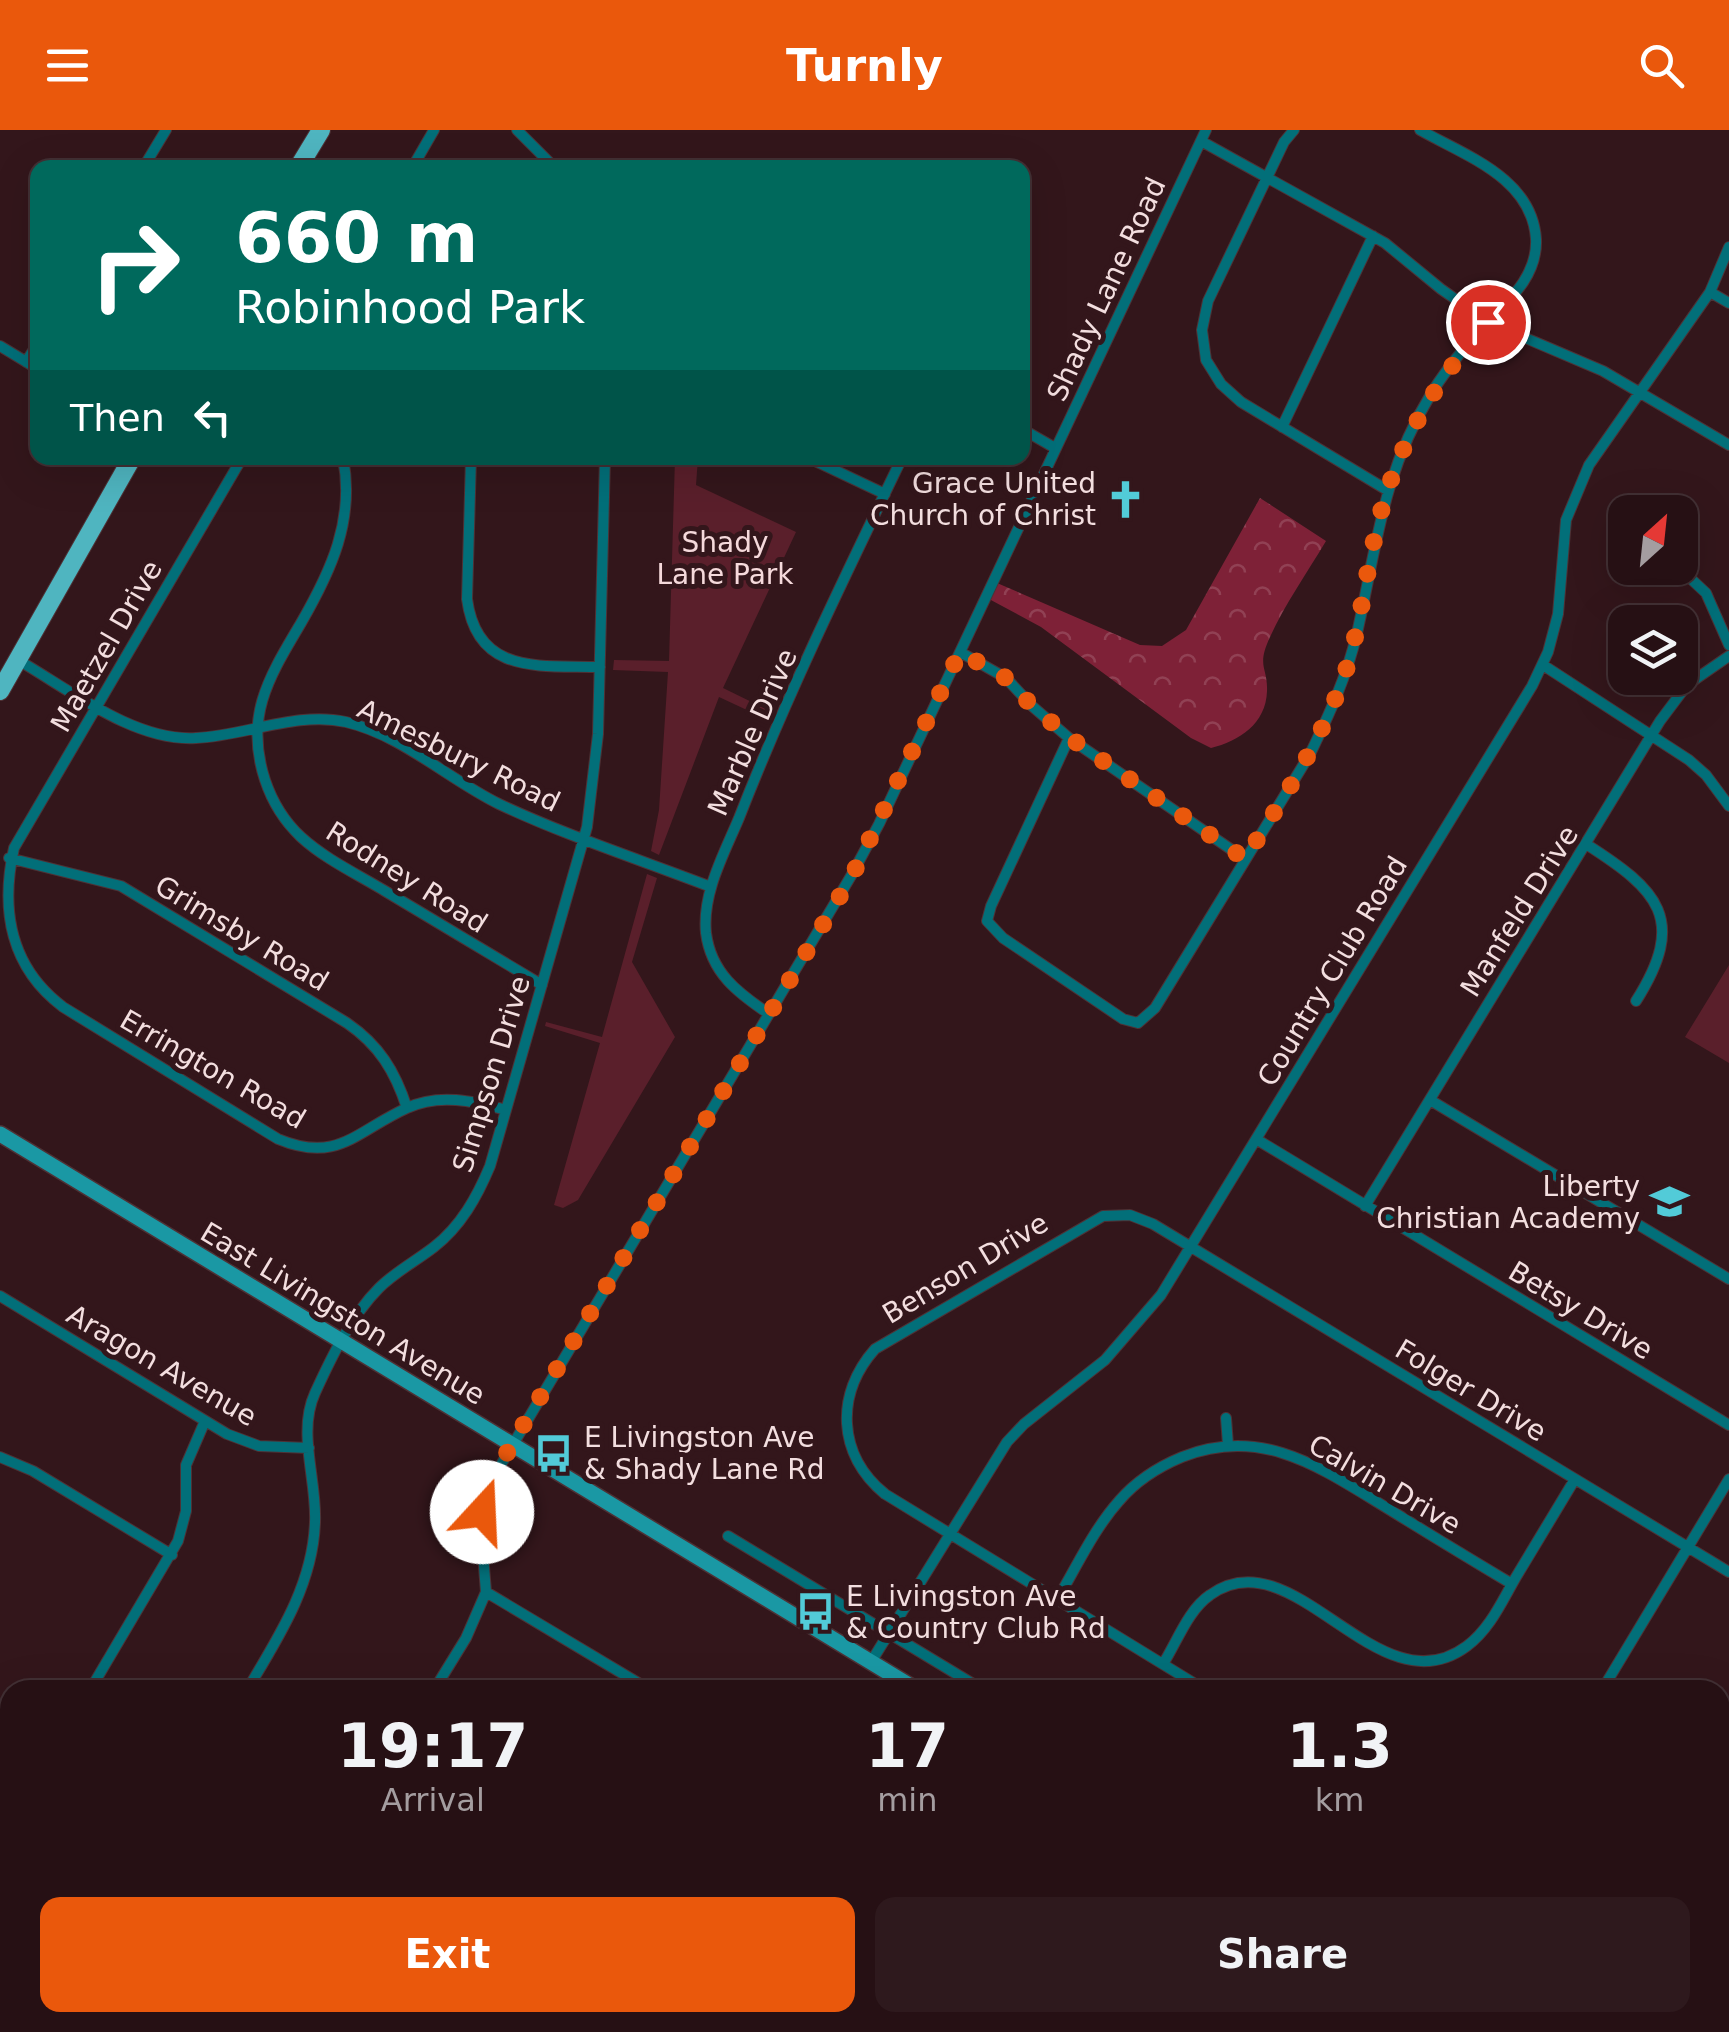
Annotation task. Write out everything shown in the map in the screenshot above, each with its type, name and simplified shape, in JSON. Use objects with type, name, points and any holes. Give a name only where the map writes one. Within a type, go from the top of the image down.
[{"type":"main road","points":[[303,160],[320,130]]},
{"type":"main road","points":[[0,691],[128,465]]},
{"type":"main road","name":"East Livingston Avenue","points":[[0,1134],[901,1680]]},
{"type":"street","points":[[149,160],[166,130]]},
{"type":"street","points":[[417,160],[434,130]]},
{"type":"street","points":[[517,130],[547,160]]},
{"type":"street","points":[[1294,130],[1267,177],[1208,302],[1202,344],[1220,384],[1242,402],[1387,490]]},
{"type":"street","points":[[1070,738],[987,922],[1003,938],[1109,1010],[1128,1022],[1138,1023],[1155,1008],[1310,754],[1330,712],[1356,634],[1387,490],[1400,452],[1457,356],[1530,272],[1536,242],[1532,215],[1506,180],[1420,130]]},
{"type":"street","points":[[1203,136],[1373,236],[1488,322],[1573,356],[1729,444]]},
{"type":"street","name":"Shady Lane Road","points":[[440,1680],[466,1638],[486,1592],[482,1512],[493,1478],[879,824],[1203,136]]},
{"type":"street","points":[[1282,427],[1373,236]]},
{"type":"street","name":"Country Club Road","points":[[871,1662],[1007,1442],[1132,1332],[1161,1294],[1256,1140],[1543,666],[1558,614],[1562,547],[1570,505],[1589,465],[1710,292],[1729,248]]},
{"type":"street","points":[[1710,292],[1729,303]]},
{"type":"street","points":[[0,346],[30,364]]},
{"type":"street","points":[[26,362],[30,356]]},
{"type":"street","points":[[1030,433],[1056,448]]},
{"type":"street","name":"Maetzel Drive","points":[[9,858],[238,465]]},
{"type":"street","points":[[256,729],[269,680],[322,587],[337,550],[346,508],[343,465]]},
{"type":"street","points":[[471,465],[467,600],[477,632],[495,653],[517,664],[600,667]]},
{"type":"street","name":"Simpson Drive","points":[[253,1680],[293,1610],[307,1576],[316,1522],[308,1448],[312,1399],[342,1342],[378,1289],[436,1245],[468,1209],[490,1166],[584,838],[595,765],[606,465]]},
{"type":"street","points":[[824,465],[885,494]]},
{"type":"street","name":"Marble Drive","points":[[769,1014],[728,983],[711,955],[706,919],[711,887],[760,764],[899,465]]},
{"type":"street","points":[[1698,585],[1706,593],[1729,645]]},
{"type":"street","points":[[960,652],[1006,678],[1070,738],[1245,859]]},
{"type":"street","name":"Manfeld Drive","points":[[1365,1206],[1652,735],[1687,685],[1729,656]]},
{"type":"street","name":"Amesbury Road","points":[[18,660],[127,723],[172,738],[206,738],[317,720],[360,727],[389,739],[499,803],[711,887]]},
{"type":"street","points":[[1543,666],[1698,767],[1729,806]]},
{"type":"street","name":"Rodney Road","points":[[256,729],[256,745],[268,789],[301,837],[542,986]]},
{"type":"street","points":[[1586,844],[1632,874],[1656,904],[1662,942],[1656,968],[1636,1001]]},
{"type":"street","name":"Errington Road","points":[[9,858],[3,902],[10,946],[32,981],[63,1008],[278,1139],[311,1149],[346,1144],[407,1108],[447,1099],[506,1110]]},
{"type":"street","name":"Grimsby Road","points":[[9,858],[120,886],[347,1023],[389,1063],[407,1108]]},
{"type":"street","points":[[1430,1100],[1729,1280]]},
{"type":"street","name":"Betsy Drive","points":[[1256,1140],[1729,1425]]},
{"type":"street","name":"Benson Drive","points":[[1188,1680],[885,1494],[856,1462],[846,1412],[854,1377],[882,1344],[1103,1216],[1130,1215],[1142,1219],[1189,1247]]},
{"type":"street","name":"Folger Drive","points":[[1189,1247],[1729,1572]]},
{"type":"street","name":"Aragon Avenue","points":[[0,1296],[243,1441],[259,1446],[308,1448]]},
{"type":"street","points":[[1226,1418],[1228,1445]]},
{"type":"street","points":[[96,1680],[172,1555],[184,1527],[186,1466],[205,1421]]},
{"type":"street","name":"Calvin Drive","points":[[1058,1598],[1110,1512],[1136,1484],[1171,1462],[1207,1448],[1228,1445],[1276,1450],[1306,1461],[1512,1584]]},
{"type":"street","points":[[0,1457],[32,1471],[172,1555]]},
{"type":"street","points":[[1162,1664],[1200,1604],[1231,1584],[1252,1582],[1282,1590],[1378,1648],[1416,1661],[1442,1658],[1466,1647],[1487,1626],[1574,1479]]},
{"type":"street","points":[[1608,1680],[1729,1479]]},
{"type":"street","points":[[728,1536],[966,1680]]},
{"type":"street","points":[[486,1592],[633,1680]]},
{"type":"green space","name":"Shady Lane Park","points":[[675,465],[697,465],[696,485],[796,532],[723,688],[772,712],[768,720],[719,697],[659,855],[651,851],[659,810],[668,672],[613,670],[614,660],[669,661]]},
{"type":"green space","points":[[1260,498],[1326,541],[1266,647],[1263,661],[1267,691],[1262,713],[1241,736],[1221,745],[1211,748],[1191,738],[1041,627],[989,599],[997,583],[1140,645],[1162,646],[1186,630]]},
{"type":"green space","points":[[647,874],[657,878],[632,962],[675,1037],[578,1200],[563,1208],[554,1205],[600,1043],[545,1026],[546,1022],[602,1037]]},
{"type":"green space","points":[[1729,965],[1729,1063],[1685,1037]]},
{"type":"place","name":"Grace United Church of Christ","points":[[1126,499]]},
{"type":"place","name":"Liberty Christian Academy","points":[[1670,1202]]},
{"type":"place","name":"E Livingston Ave & Shady Lane Rd","points":[[554,1453]]},
{"type":"place","name":"E Livingston Ave & Country Club Rd","points":[[816,1612]]},
{"type":"route","points":[[482,1512],[493,1478],[512,1444],[852,876],[960,652],[1006,678],[1048,722],[1245,859],[1310,754],[1330,712],[1356,634],[1377,528],[1400,452],[1431,394],[1457,356],[1488,322]]}]
